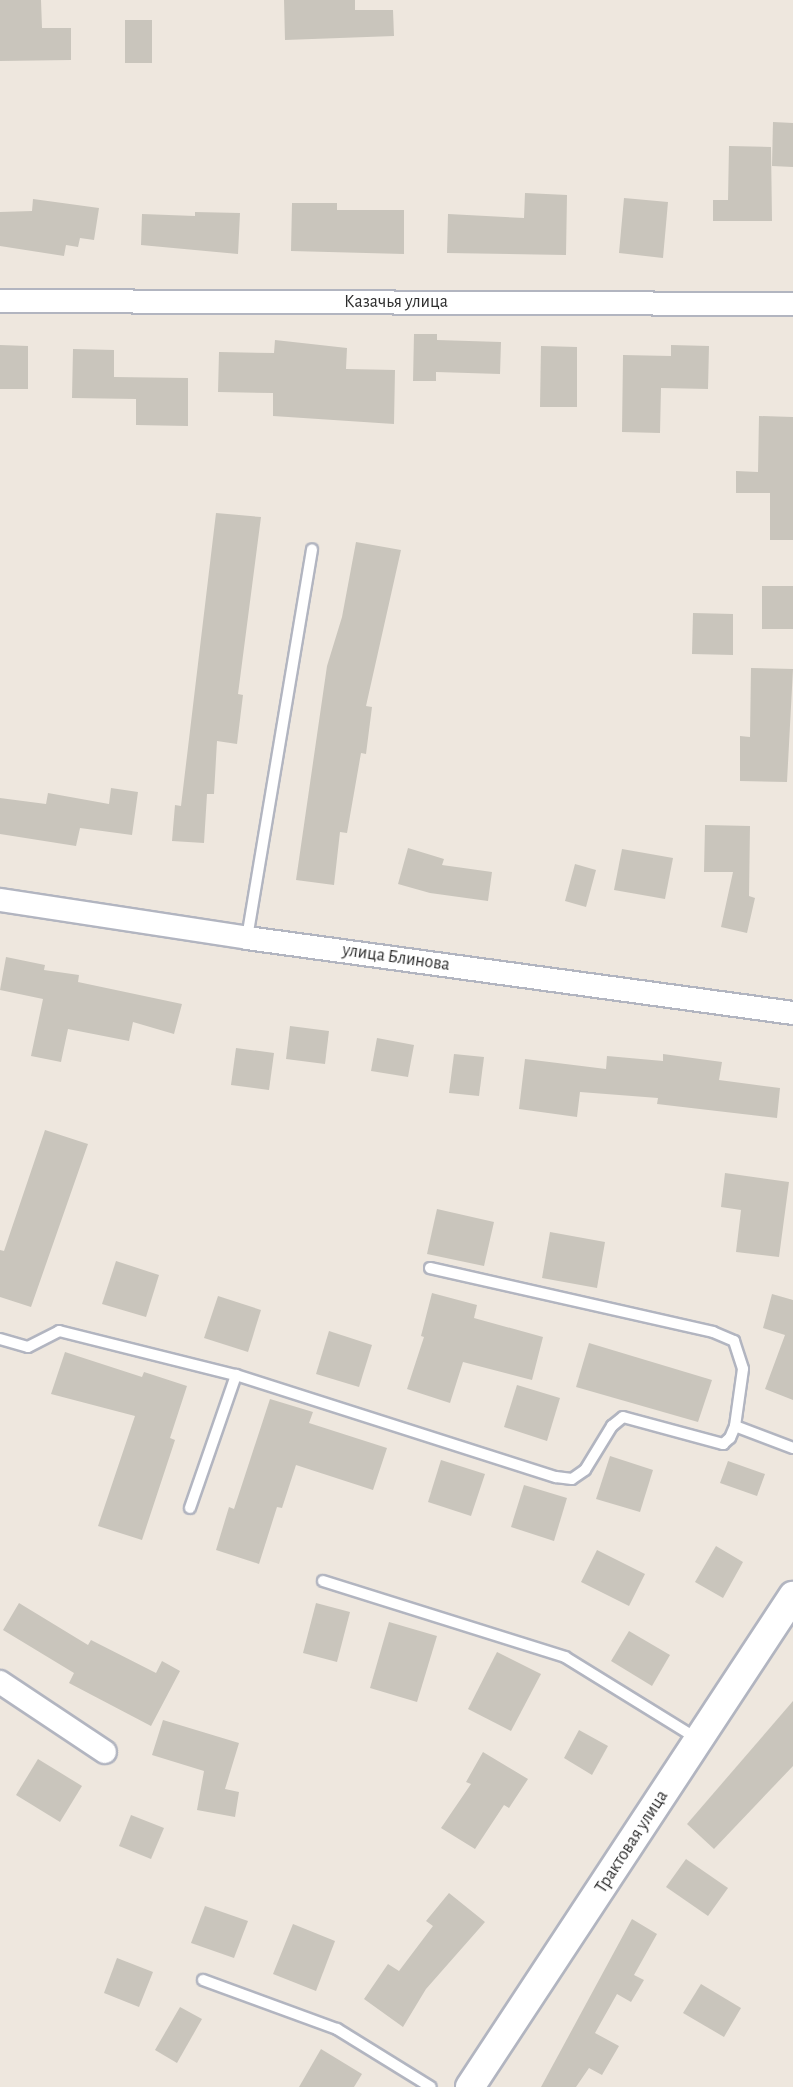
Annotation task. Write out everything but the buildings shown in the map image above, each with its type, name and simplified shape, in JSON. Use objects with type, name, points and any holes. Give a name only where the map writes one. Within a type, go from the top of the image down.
[{"type":"street","name":"Казачья улица","points":[[0,301],[793,304]]},
{"type":"street","name":"улица Блинова","points":[[0,900],[247,938],[793,1012]]},
{"type":"street","name":"Трактовая улица","points":[[470,2087],[793,1596]]},
{"type":"street","points":[[0,1682],[105,1752]]},
{"type":"lane","points":[[247,938],[312,549]]},
{"type":"lane","points":[[0,1339],[28,1347],[58,1331],[236,1376],[556,1477],[572,1479],[585,1470],[612,1426],[623,1417],[723,1444],[730,1438],[735,1426],[743,1369],[734,1341],[713,1332],[430,1268]]},
{"type":"lane","points":[[190,1508],[236,1376]]},
{"type":"lane","points":[[735,1426],[793,1448]]},
{"type":"lane","points":[[322,1581],[565,1657],[699,1740]]},
{"type":"lane","points":[[203,1980],[337,2029],[431,2087]]}]
